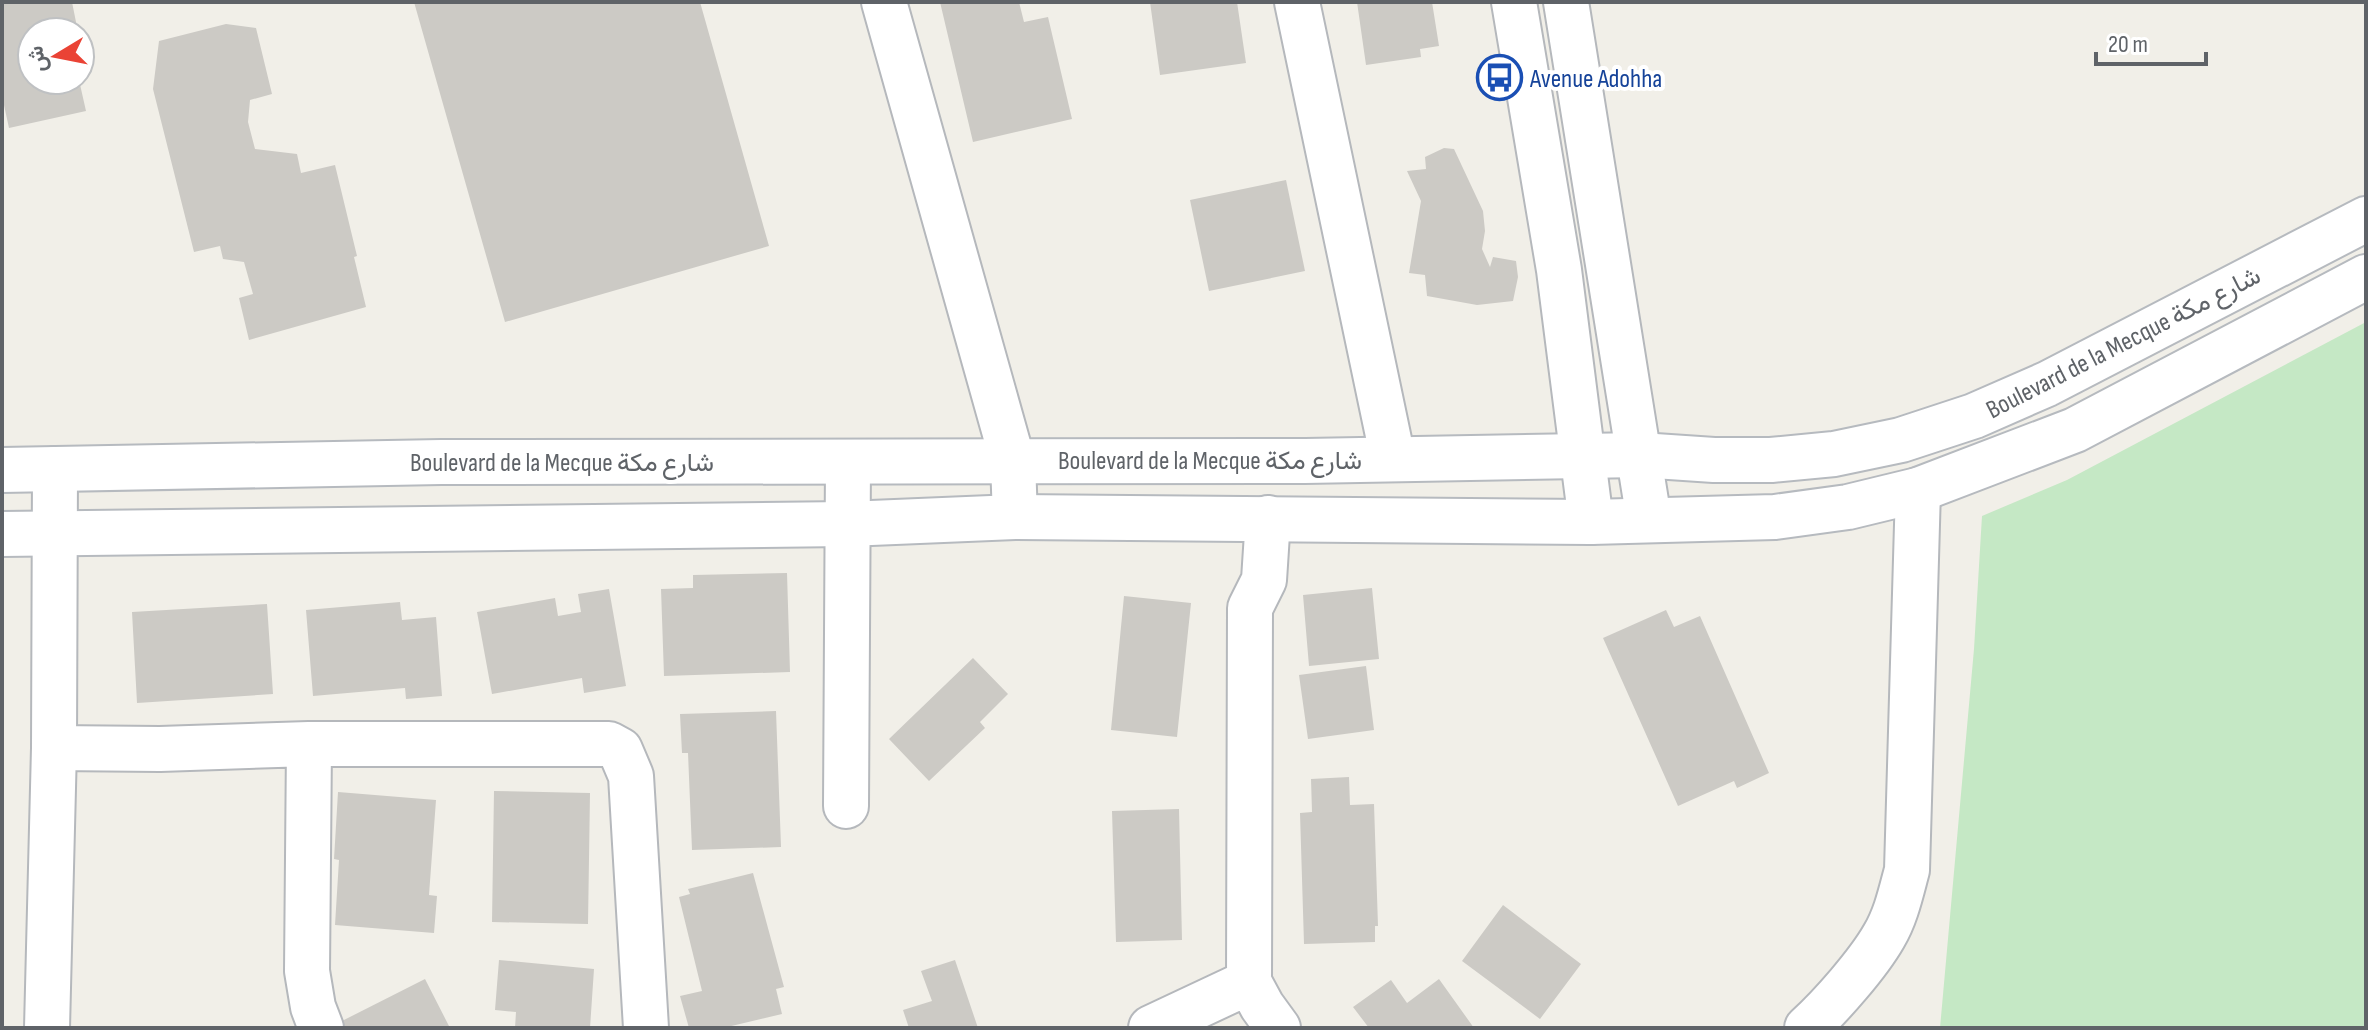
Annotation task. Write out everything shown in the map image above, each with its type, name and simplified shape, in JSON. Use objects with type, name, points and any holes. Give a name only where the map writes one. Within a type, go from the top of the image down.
[{"type":"street","points":[[884,2],[1013,462],[1015,517]]},
{"type":"street","points":[[1297,2],[1393,459]]},
{"type":"street","points":[[1514,2],[1559,270],[1591,522]]},
{"type":"street","points":[[1566,2],[1649,520]]},
{"type":"street","name":"Boulevard de la Mecque شارع مكة","points":[[2,470],[441,462],[1013,462],[1640,455],[1757,460],[1834,454],[1901,440],[1974,416],[2047,384],[2366,219]]},
{"type":"street","name":"Boulevard de la Mecque شارع مكة","points":[[2,534],[847,524],[1015,517],[1591,522],[1775,517],[1848,507],[1918,490],[2075,430],[2366,277]]},
{"type":"street","points":[[846,806],[848,462]]},
{"type":"street","points":[[47,1028],[54,748],[55,469]]},
{"type":"street","points":[[1807,1028],[1828,1008],[1884,937],[1907,870],[1918,490]]},
{"type":"street","points":[[1251,518],[1236,575],[1250,608],[1249,982],[1278,1028]]},
{"type":"street","points":[[309,744],[307,971],[313,1007],[321,1028]]},
{"type":"street","points":[[54,748],[609,744],[620,750],[631,776],[646,1028]]},
{"type":"street","points":[[1151,1028],[1249,982]]},
{"type":"green space","points":[[2366,322],[2366,1028],[1940,1028],[1974,649],[1982,516],[2067,480]]},
{"type":"building","points":[[2,2],[72,2],[75,16],[16,16],[16,96],[83,96],[86,111],[9,128],[2,96]]},
{"type":"building","points":[[414,2],[700,2],[769,246],[505,322]]},
{"type":"building","points":[[940,2],[1019,2],[1024,22],[1048,17],[1072,119],[973,142]]},
{"type":"building","points":[[1150,2],[1237,2],[1246,63],[1160,75]]},
{"type":"building","points":[[1357,2],[1432,2],[1439,46],[1420,49],[1421,57],[1366,65]]},
{"type":"building","points":[[226,24],[256,28],[272,94],[250,100],[248,122],[255,149],[297,154],[301,173],[335,165],[366,307],[249,340],[239,298],[253,294],[244,262],[223,259],[220,246],[194,252],[153,89],[159,41]]},
{"type":"building","points":[[1444,148],[1454,149],[1483,211],[1485,231],[1482,249],[1490,267],[1493,257],[1516,261],[1518,277],[1513,301],[1477,305],[1427,296],[1425,275],[1409,273],[1421,201],[1407,171],[1426,169],[1425,157]]},
{"type":"building","points":[[1286,180],[1305,271],[1209,291],[1190,200]]},
{"type":"building","points":[[787,573],[790,672],[664,676],[661,589],[693,588],[693,575]]},
{"type":"building","points":[[1372,588],[1379,659],[1309,666],[1303,595]]},
{"type":"building","points":[[609,589],[626,686],[584,693],[582,678],[492,694],[477,612],[555,598],[558,616],[581,612],[578,594]]},
{"type":"building","points":[[1124,596],[1191,603],[1177,737],[1111,730]]},
{"type":"building","points":[[400,602],[402,620],[436,617],[442,696],[406,699],[405,688],[313,696],[306,610]]},
{"type":"building","points":[[267,604],[273,694],[137,703],[132,612]]},
{"type":"building","points":[[1666,610],[1674,627],[1700,616],[1769,773],[1737,788],[1734,781],[1678,806],[1603,638]]},
{"type":"building","points":[[973,658],[1008,694],[980,722],[985,728],[929,781],[889,739]]},
{"type":"building","points":[[1366,666],[1374,730],[1308,739],[1299,675]]},
{"type":"building","points":[[776,711],[781,847],[692,850],[688,753],[682,753],[680,714]]},
{"type":"building","points":[[1349,777],[1350,805],[1374,804],[1378,926],[1375,926],[1375,942],[1304,944],[1300,813],[1312,812],[1311,779]]},
{"type":"building","points":[[494,791],[590,793],[588,924],[492,922]]},
{"type":"building","points":[[338,792],[436,800],[429,895],[437,896],[434,933],[335,925],[339,860],[334,859]]},
{"type":"building","points":[[1179,809],[1182,940],[1116,942],[1112,811]]},
{"type":"building","points":[[753,873],[784,987],[776,989],[782,1014],[723,1028],[689,1028],[680,996],[702,991],[679,897],[690,894],[688,889]]},
{"type":"building","points":[[1503,905],[1581,964],[1540,1019],[1462,961]]},
{"type":"building","points":[[499,960],[594,969],[590,1028],[515,1028],[516,1012],[495,1010]]},
{"type":"building","points":[[955,960],[978,1028],[909,1028],[903,1010],[932,1001],[921,971]]},
{"type":"building","points":[[425,979],[450,1028],[343,1028],[340,1022]]},
{"type":"building","points":[[1439,979],[1474,1028],[1369,1028],[1353,1007],[1391,980],[1407,1003]]},
{"type":"place","name":"Avenue Adohha","points":[[1499,78]]}]
